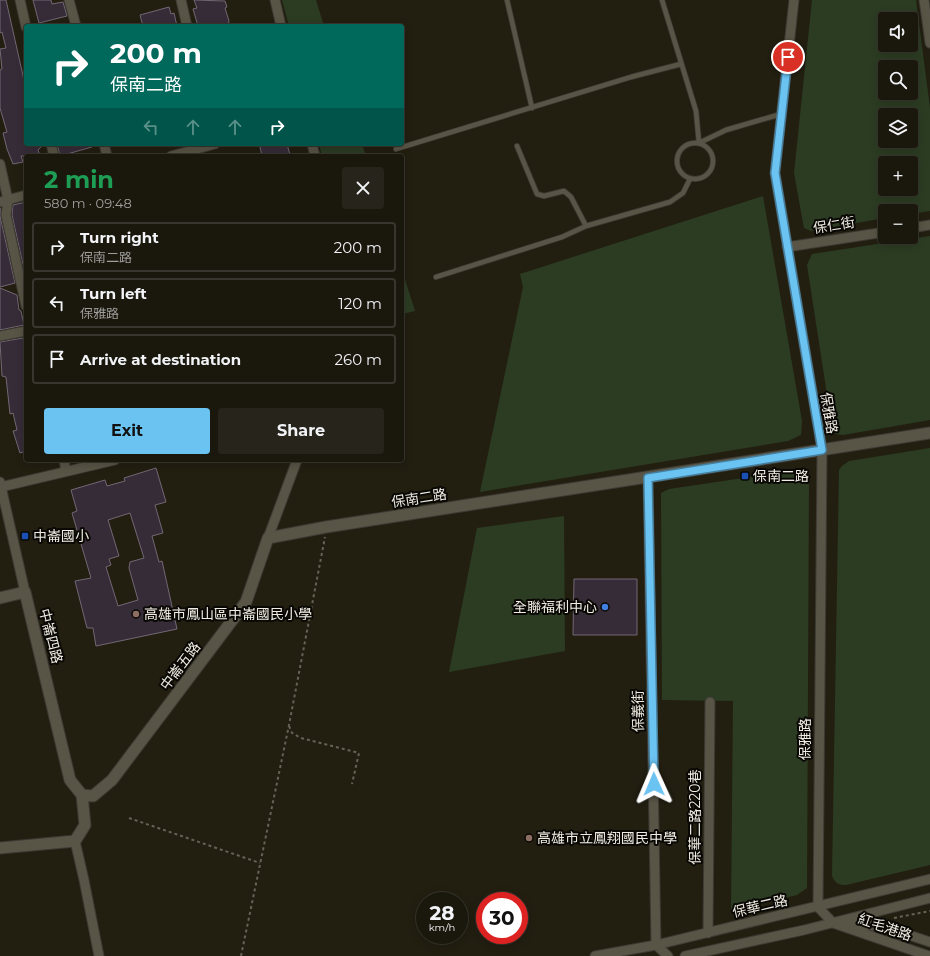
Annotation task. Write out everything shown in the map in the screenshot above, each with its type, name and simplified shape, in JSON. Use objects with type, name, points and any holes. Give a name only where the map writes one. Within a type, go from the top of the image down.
[{"type":"street","points":[[20,0],[25,24]]},
{"type":"street","points":[[70,0],[76,24]]},
{"type":"street","points":[[181,0],[187,24]]},
{"type":"street","points":[[274,0],[280,24]]},
{"type":"street","name":"保雅路","points":[[794,0],[775,173],[822,450],[818,907]]},
{"type":"street","points":[[924,0],[930,43]]},
{"type":"street","points":[[188,154],[204,152]]},
{"type":"street","points":[[0,164],[6,215],[24,297]]},
{"type":"street","points":[[4,201],[24,196]]},
{"type":"street","points":[[918,227],[930,225]]},
{"type":"street","name":"保仁街","points":[[787,247],[878,233]]},
{"type":"street","points":[[0,336],[24,331]]},
{"type":"street","name":"保南二路","points":[[268,538],[930,433]]},
{"type":"street","points":[[64,462],[66,471]]},
{"type":"street","points":[[1,484],[105,462]]},
{"type":"street","name":"中崙五路","points":[[82,795],[93,796],[112,780],[246,602],[296,462]]},
{"type":"street","name":"保義街","points":[[648,478],[656,945]]},
{"type":"street","name":"中崙四路","points":[[1,484],[70,780],[82,795]]},
{"type":"street","points":[[0,598],[25,592]]},
{"type":"street","name":"保華二路220巷","points":[[708,932],[710,702]]},
{"type":"street","points":[[82,795],[85,825],[74,841],[84,880],[99,956]]},
{"type":"street","points":[[0,848],[74,841]]},
{"type":"street","name":"保華二路","points":[[595,956],[656,945],[930,879]]},
{"type":"street","points":[[685,956],[833,923],[930,898]]},
{"type":"street","name":"紅毛港路","points":[[818,907],[833,923],[929,956]]},
{"type":"street","name":"紅毛港路","points":[[833,923],[885,927],[930,942]]},
{"type":"street","points":[[656,945],[668,956]]},
{"type":"lane","points":[[507,0],[532,108]]},
{"type":"lane","points":[[662,0],[696,111],[699,143]]},
{"type":"lane","points":[[396,149],[631,77],[681,64]]},
{"type":"lane","points":[[699,143],[705,145],[712,154],[713,168],[708,175],[696,180],[690,179],[681,173],[676,163],[679,152],[685,145],[699,143],[726,130],[781,114]]},
{"type":"lane","points":[[517,146],[537,194],[544,196],[564,191],[571,197],[586,226]]},
{"type":"lane","points":[[436,277],[562,237],[586,226],[670,202],[683,193],[690,179]]},
{"type":"path","points":[[241,956],[289,725],[326,528]]},
{"type":"path","points":[[289,725],[292,733],[301,738],[359,753],[352,784]]},
{"type":"path","points":[[129,818],[260,863]]},
{"type":"green space","points":[[282,0],[316,0],[323,24],[288,24]]},
{"type":"green space","points":[[812,0],[916,0],[918,12],[878,12],[878,52],[918,52],[918,15],[930,108],[930,211],[918,213],[918,204],[878,204],[878,219],[811,231],[804,228],[794,173]]},
{"type":"green space","points":[[320,146],[363,146],[365,154],[322,154]]},
{"type":"green space","points":[[763,196],[802,421],[801,435],[788,441],[480,492],[523,287],[520,274]]},
{"type":"green space","points":[[930,236],[930,420],[843,435],[836,434],[832,427],[807,265],[812,254],[878,244],[918,244],[918,238]]},
{"type":"green space","points":[[404,276],[415,311],[404,314]]},
{"type":"green space","points":[[930,448],[930,865],[841,885],[836,882],[832,876],[839,470],[849,461]]},
{"type":"green space","points":[[798,470],[809,475],[807,888],[797,895],[731,911],[733,701],[662,700],[661,493],[669,489]]},
{"type":"green space","points":[[564,516],[565,651],[449,672],[477,528]]},
{"type":"building","points":[[0,0],[6,0],[24,80],[24,146],[42,146],[38,150],[39,154],[24,154],[24,156],[21,156],[23,162],[13,164],[3,133],[7,132],[0,108],[0,70],[2,69],[0,49],[6,48],[2,32],[0,33]]},
{"type":"building","points":[[33,0],[51,0],[52,4],[63,2],[67,16],[39,23]]},
{"type":"building","points":[[194,0],[225,1],[228,24],[197,24],[193,9],[197,8]]},
{"type":"building","points":[[169,7],[171,14],[174,13],[177,24],[142,24],[140,15]]},
{"type":"building","points":[[58,146],[92,147],[67,154],[60,154]]},
{"type":"building","points":[[288,146],[290,154],[262,154],[260,147]]},
{"type":"building","points":[[24,202],[24,269],[12,215],[13,205]]},
{"type":"building","points":[[0,216],[15,283],[0,287]]},
{"type":"building","points":[[0,288],[17,295],[19,310],[21,311],[24,325],[0,330]]},
{"type":"building","points":[[23,338],[24,342],[24,452],[20,453],[13,431],[17,430],[13,413],[10,414],[6,377],[2,376],[0,342]]},
{"type":"building","points":[[156,468],[166,502],[155,505],[163,533],[152,536],[159,562],[162,561],[177,629],[96,646],[93,628],[87,628],[75,581],[91,578],[72,513],[77,511],[71,490],[105,480],[107,486],[125,481],[124,478]],"holes":[[[130,513],[144,558],[130,562],[129,568],[138,600],[118,606],[106,567],[111,565],[109,559],[119,556],[108,520]]]},
{"type":"building","name":"全聯福利中心","points":[[574,579],[637,579],[637,635],[573,635]]},
{"type":"place","name":"保南二路","points":[[745,476]]},
{"type":"place","name":"中崙國小","points":[[25,536]]},
{"type":"place","name":"全聯福利中心","points":[[605,607]]},
{"type":"place","name":"高雄市鳳山區中崙國民小學","points":[[136,614]]},
{"type":"place","name":"高雄市立鳳翔國民中學","points":[[529,838]]},
{"type":"route","points":[[654,784],[648,478],[822,450],[775,173],[788,57]]}]
